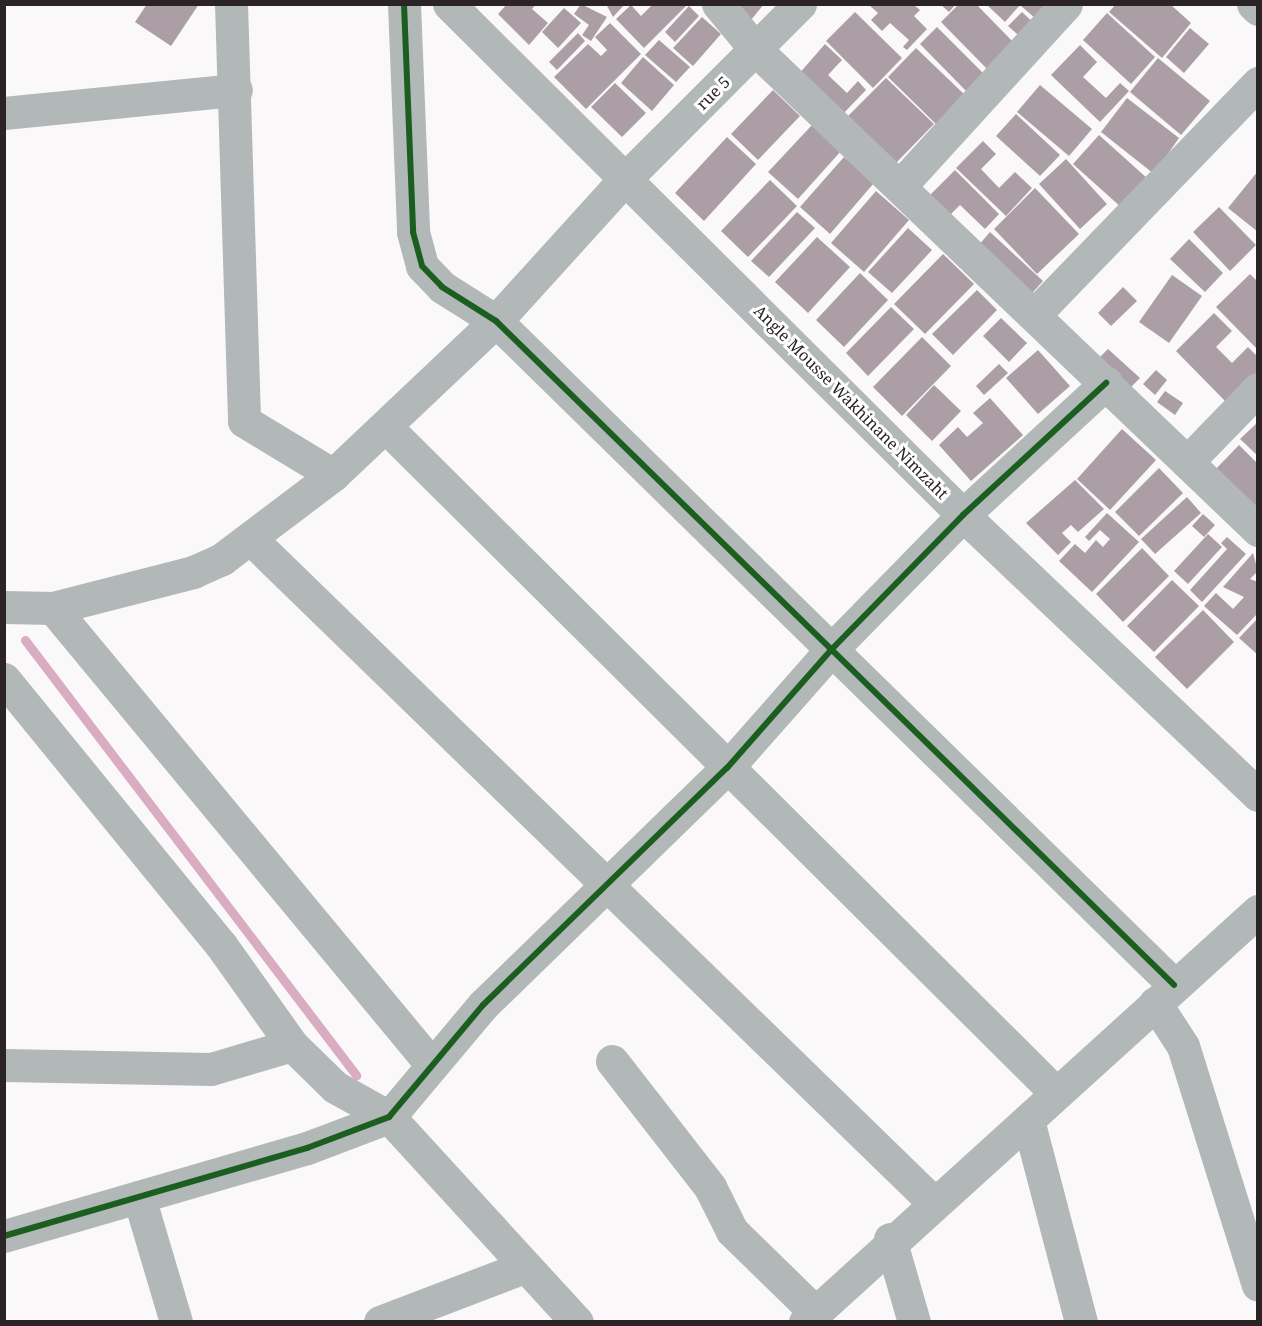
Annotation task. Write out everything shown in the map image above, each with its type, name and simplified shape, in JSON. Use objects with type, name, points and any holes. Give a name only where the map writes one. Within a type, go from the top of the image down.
[{"type":"street","points":[[231,4],[236,90],[244,421],[333,475]]},
{"type":"street","points":[[404,4],[413,232],[422,266],[442,287],[496,321],[831,650],[1165,994],[1257,1285]]},
{"type":"street","name":"Angle Mousse Wakhinane Nimzaht","points":[[449,4],[963,515],[1257,795]]},
{"type":"street","points":[[718,4],[756,50],[1036,313],[1257,530]]},
{"type":"street","name":"rue 5","points":[[4,607],[53,608],[193,572],[250,538],[333,475],[496,321],[624,180],[800,4]]},
{"type":"street","points":[[900,186],[1066,4]]},
{"type":"street","points":[[1253,4],[1257,9]]},
{"type":"street","points":[[1036,313],[1257,83]]},
{"type":"street","points":[[4,113],[236,90]]},
{"type":"street","points":[[4,1236],[307,1148],[389,1117],[431,1064],[604,883],[728,768],[831,650],[963,515],[1106,383]]},
{"type":"street","points":[[1187,462],[1257,389]]},
{"type":"street","points":[[386,427],[1054,1091]]},
{"type":"street","points":[[250,538],[934,1203]]},
{"type":"street","points":[[53,608],[431,1064]]},
{"type":"street","points":[[4,679],[221,945],[292,1045],[335,1087],[389,1117],[572,1320]]},
{"type":"street","points":[[612,1061],[710,1187],[732,1231],[811,1318],[890,1239],[1028,1120],[1054,1091],[1257,911]]},
{"type":"street","points":[[4,1065],[211,1069],[292,1045]]},
{"type":"street","points":[[1028,1120],[1081,1322]]},
{"type":"street","points":[[139,1197],[176,1322]]},
{"type":"street","points":[[890,1239],[914,1322]]},
{"type":"street","points":[[380,1322],[524,1267]]},
{"type":"building","points":[[147,4],[199,4],[171,46],[135,22]]},
{"type":"building","points":[[507,4],[536,4],[532,9],[548,23],[529,45],[498,14]]},
{"type":"building","points":[[581,4],[607,17],[591,41],[582,35],[589,25],[574,14]]},
{"type":"building","points":[[606,4],[625,4],[613,17]]},
{"type":"building","points":[[653,4],[688,4],[644,48],[616,19],[631,5],[641,16]]},
{"type":"building","points":[[733,4],[764,4],[751,20]]},
{"type":"building","points":[[940,4],[956,4],[949,12]]},
{"type":"building","points":[[959,4],[976,4],[1018,47],[991,73],[941,22]]},
{"type":"building","points":[[986,4],[1041,4],[1046,9],[1036,19],[1020,5],[1005,22]]},
{"type":"building","points":[[1116,4],[1170,4],[1191,23],[1162,58],[1109,12]]},
{"type":"building","points":[[869,5],[914,5],[920,10],[914,16],[927,29],[907,50],[903,47],[909,40],[890,23],[882,31],[871,20],[878,13]]},
{"type":"building","points":[[689,6],[699,16],[675,42],[665,32]]},
{"type":"building","points":[[564,8],[581,23],[558,48],[542,32]]},
{"type":"building","points":[[855,12],[902,58],[873,88],[826,41]]},
{"type":"building","points":[[1022,12],[1037,26],[1024,40],[1008,26]]},
{"type":"building","points":[[1107,13],[1155,57],[1131,84],[1083,40]]},
{"type":"building","points":[[702,17],[721,34],[693,66],[673,48]]},
{"type":"building","points":[[610,23],[641,54],[586,109],[554,77],[588,44],[601,56],[607,50],[595,37]]},
{"type":"building","points":[[937,27],[989,79],[971,96],[920,44]]},
{"type":"building","points":[[1190,28],[1209,44],[1184,73],[1166,57]]},
{"type":"building","points":[[578,33],[585,41],[557,70],[549,62]]},
{"type":"building","points":[[659,40],[690,67],[676,82],[645,55]]},
{"type":"building","points":[[825,44],[842,60],[828,75],[847,93],[858,81],[866,90],[841,116],[798,75]]},
{"type":"building","points":[[1080,45],[1097,62],[1083,77],[1106,98],[1120,83],[1129,91],[1100,122],[1051,75]]},
{"type":"building","points":[[916,48],[967,97],[939,127],[888,77]]},
{"type":"building","points":[[643,57],[674,85],[652,111],[621,83]]},
{"type":"building","points":[[1158,58],[1210,101],[1181,135],[1130,92]]},
{"type":"building","points":[[886,78],[934,124],[893,166],[845,119]]},
{"type":"building","points":[[615,83],[646,113],[622,137],[591,107]]},
{"type":"building","points":[[1040,85],[1092,129],[1069,156],[1017,112]]},
{"type":"building","points":[[773,90],[800,116],[758,160],[731,134]]},
{"type":"building","points":[[1127,98],[1179,138],[1154,174],[1101,132]]},
{"type":"building","points":[[1016,114],[1060,155],[1040,176],[996,136]]},
{"type":"building","points":[[812,125],[841,151],[798,199],[768,172]]},
{"type":"building","points":[[1099,135],[1148,179],[1122,208],[1073,164]]},
{"type":"building","points":[[727,137],[756,164],[704,221],[675,193]]},
{"type":"building","points":[[983,141],[996,154],[981,169],[999,188],[1015,172],[1032,188],[1006,216],[956,168]]},
{"type":"building","points":[[844,157],[874,183],[830,234],[800,207]]},
{"type":"building","points":[[1066,159],[1107,204],[1080,229],[1039,184]]},
{"type":"building","points":[[955,170],[999,214],[985,229],[960,205],[944,221],[924,201]]},
{"type":"building","points":[[1258,171],[1257,199],[1258,232],[1228,208]]},
{"type":"building","points":[[770,180],[797,206],[748,257],[721,231]]},
{"type":"building","points":[[1035,188],[1079,234],[1037,274],[994,229]]},
{"type":"building","points":[[876,191],[909,220],[864,272],[831,243]]},
{"type":"building","points":[[1219,207],[1256,245],[1230,271],[1193,232]]},
{"type":"building","points":[[797,212],[815,228],[769,277],[751,261]]},
{"type":"building","points":[[908,228],[932,250],[892,293],[868,272]]},
{"type":"building","points":[[990,232],[1043,281],[1025,301],[972,253]]},
{"type":"building","points":[[817,237],[850,267],[808,313],[775,282]]},
{"type":"building","points":[[1189,239],[1223,273],[1205,292],[1170,259]]},
{"type":"building","points":[[943,254],[974,284],[925,334],[894,304]]},
{"type":"building","points":[[860,273],[888,300],[844,347],[816,320]]},
{"type":"building","points":[[1250,274],[1258,282],[1258,350],[1216,307]]},
{"type":"building","points":[[1172,275],[1202,296],[1169,343],[1139,322]]},
{"type":"building","points":[[1123,287],[1137,301],[1111,326],[1098,313]]},
{"type":"building","points":[[977,290],[997,310],[953,355],[932,334]]},
{"type":"building","points":[[891,307],[914,329],[868,376],[846,353]]},
{"type":"building","points":[[1214,313],[1232,331],[1216,347],[1232,363],[1248,347],[1258,357],[1258,372],[1226,402],[1176,351]]},
{"type":"building","points":[[1001,318],[1027,343],[1009,362],[983,336]]},
{"type":"building","points":[[922,337],[951,366],[902,416],[873,387]]},
{"type":"building","points":[[1108,349],[1140,378],[1129,389],[1098,359]]},
{"type":"building","points":[[1038,350],[1070,386],[1038,414],[1006,378]]},
{"type":"building","points":[[999,364],[1008,373],[984,395],[976,386]]},
{"type":"building","points":[[1156,370],[1167,380],[1155,395],[1143,384]]},
{"type":"building","points":[[934,385],[961,411],[932,441],[906,415]]},
{"type":"building","points":[[1165,391],[1183,403],[1175,415],[1157,402]]},
{"type":"building","points":[[990,398],[1023,435],[971,481],[939,445],[958,427],[967,437],[983,423],[973,413]]},
{"type":"building","points":[[1258,422],[1258,456],[1240,439]]},
{"type":"building","points":[[1122,429],[1156,460],[1110,510],[1077,479]]},
{"type":"building","points":[[1239,445],[1258,464],[1258,515],[1211,474]]},
{"type":"building","points":[[1159,468],[1183,493],[1139,536],[1115,512]]},
{"type":"building","points":[[1075,480],[1104,509],[1078,532],[1071,525],[1062,533],[1071,542],[1058,555],[1026,523]]},
{"type":"building","points":[[1187,497],[1201,513],[1155,554],[1141,539]]},
{"type":"building","points":[[1107,513],[1139,542],[1092,592],[1059,561],[1075,544],[1085,553],[1096,540],[1103,547],[1110,539],[1100,530],[1089,541],[1085,537]]},
{"type":"building","points":[[1203,514],[1215,525],[1204,537],[1192,526]]},
{"type":"building","points":[[1208,534],[1222,547],[1188,584],[1174,571]]},
{"type":"building","points":[[1227,537],[1246,554],[1202,602],[1190,590],[1227,549],[1221,543]]},
{"type":"building","points":[[1142,548],[1169,576],[1123,622],[1096,594]]},
{"type":"building","points":[[1253,553],[1258,571],[1250,579],[1258,582],[1258,613],[1237,635],[1204,606],[1216,593],[1233,609],[1244,597],[1223,587]]},
{"type":"building","points":[[1172,580],[1199,606],[1154,652],[1127,626]]},
{"type":"building","points":[[1203,610],[1234,642],[1187,689],[1155,657]]},
{"type":"building","points":[[1258,618],[1258,655],[1239,638]]},
{"type":"waterway","points":[[25,640],[356,1075]]},
{"type":"cycle path","points":[[404,4],[413,232],[422,266],[442,287],[496,321],[1174,985]]},
{"type":"cycle path","points":[[4,1236],[307,1148],[389,1117],[483,1005],[727,768],[831,650],[963,515],[1106,383]]}]
